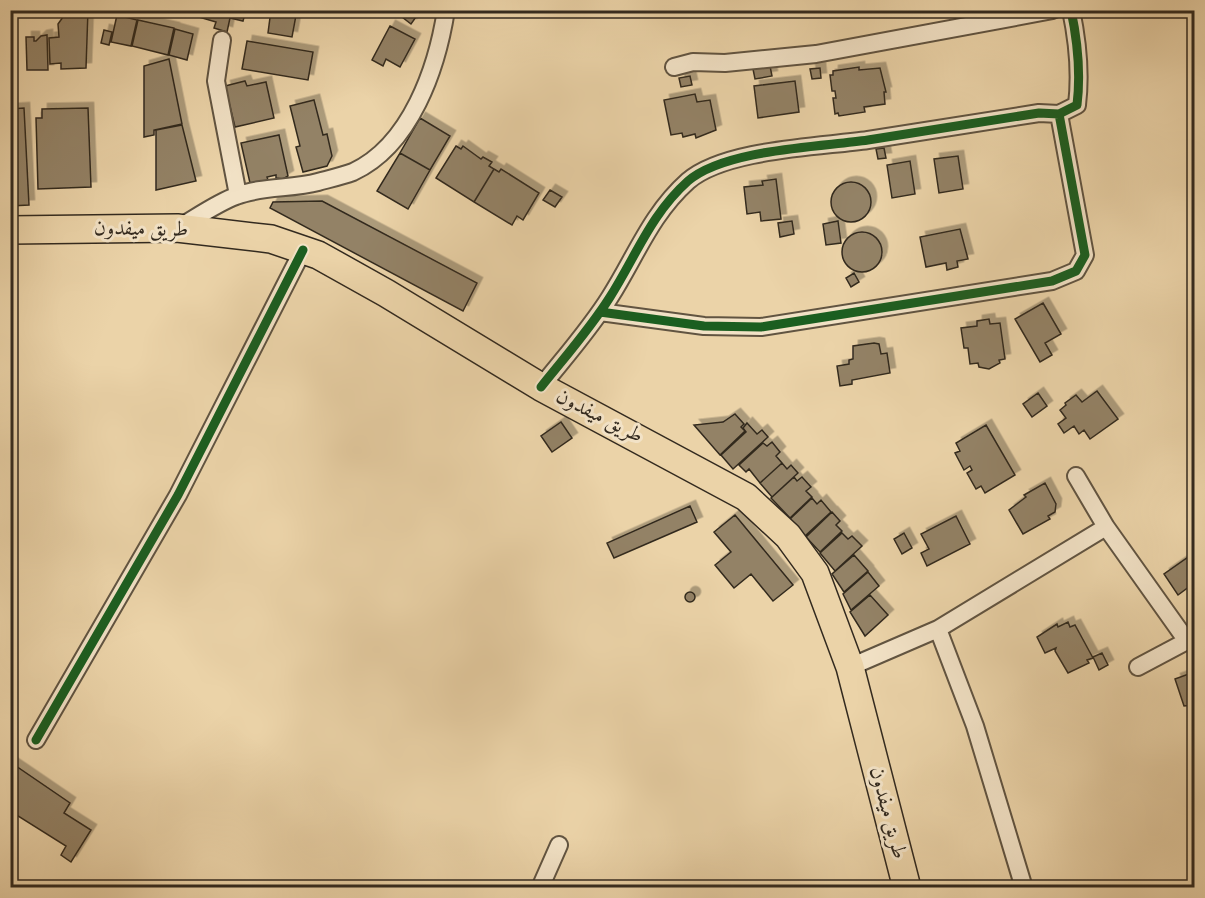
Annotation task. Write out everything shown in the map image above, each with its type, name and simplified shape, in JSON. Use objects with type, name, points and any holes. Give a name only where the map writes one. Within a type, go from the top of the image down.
[{"type":"main road","name":"طريق ميفدون","points":[[10,230],[177,228],[271,239],[318,255],[386,293],[541,387],[746,497],[788,536],[815,573],[850,667],[907,888]]},
{"type":"street","points":[[177,228],[238,195],[315,183],[354,171],[380,153],[401,131],[423,91],[442,36],[446,10]]},
{"type":"street","points":[[674,67],[693,62],[725,63],[816,54],[1053,10]]},
{"type":"street","points":[[541,387],[600,312],[641,238],[673,196],[691,179],[732,159],[1039,113],[1059,114],[1077,105],[1079,50],[1071,10]]},
{"type":"street","points":[[222,40],[216,81],[238,195]]},
{"type":"street","points":[[600,312],[704,326],[761,327],[1052,281],[1076,271],[1085,255],[1059,114]]},
{"type":"street","points":[[36,740],[178,495],[303,250]]},
{"type":"street","points":[[1076,476],[1106,527],[1191,640],[1138,667]]},
{"type":"street","points":[[850,667],[938,629],[1106,527]]},
{"type":"street","points":[[938,629],[975,726],[1024,888]]},
{"type":"street","points":[[540,888],[559,845]]},
{"type":"building","points":[[62,10],[88,10],[86,68],[61,69],[61,63],[50,64],[49,38],[59,37],[58,24],[63,17]]},
{"type":"building","points":[[193,10],[246,10],[243,21],[230,18],[227,32],[214,28],[216,22],[192,15]]},
{"type":"building","points":[[271,10],[297,10],[292,37],[268,33]]},
{"type":"building","points":[[393,10],[421,10],[411,24]]},
{"type":"building","points":[[117,15],[137,20],[131,46],[111,42]]},
{"type":"building","points":[[138,20],[174,28],[168,55],[132,46]]},
{"type":"building","points":[[390,26],[415,39],[400,67],[386,59],[383,66],[372,60]]},
{"type":"building","points":[[175,29],[193,34],[187,60],[169,55]]},
{"type":"building","points":[[104,30],[112,32],[109,45],[101,43]]},
{"type":"building","points":[[47,35],[48,70],[27,70],[26,37],[34,37],[36,41],[41,36]]},
{"type":"building","points":[[247,41],[313,52],[308,80],[242,69]]},
{"type":"building","points":[[169,59],[182,124],[154,130],[154,135],[144,137],[144,66]]},
{"type":"building","points":[[770,66],[772,76],[755,79],[753,69]]},
{"type":"building","points":[[859,67],[859,70],[880,68],[886,92],[884,92],[885,104],[864,107],[865,112],[839,116],[838,113],[835,114],[833,98],[836,98],[835,91],[832,91],[830,75],[833,75],[833,71]]},
{"type":"building","points":[[820,68],[821,78],[812,79],[810,69]]},
{"type":"building","points":[[690,76],[692,85],[681,87],[679,78]]},
{"type":"building","points":[[245,81],[247,86],[266,82],[274,118],[235,127],[225,86]]},
{"type":"building","points":[[795,81],[799,112],[758,118],[754,86]]},
{"type":"building","points":[[695,94],[697,102],[710,100],[716,130],[696,138],[695,134],[683,137],[682,133],[671,135],[664,100]]},
{"type":"building","points":[[314,100],[323,135],[327,134],[332,156],[327,166],[303,172],[296,147],[300,146],[290,106]]},
{"type":"building","points":[[24,108],[29,205],[10,206],[10,109]]},
{"type":"building","points":[[88,108],[91,187],[38,189],[36,118],[42,118],[42,109]]},
{"type":"building","points":[[420,118],[450,136],[430,170],[400,153]]},
{"type":"building","points":[[182,125],[196,181],[156,190],[156,130]]},
{"type":"building","points":[[279,135],[288,176],[283,179],[276,178],[276,175],[267,177],[268,180],[261,183],[250,183],[241,143]]},
{"type":"building","points":[[456,146],[461,149],[463,146],[481,159],[483,157],[492,162],[489,166],[494,169],[474,202],[436,178]]},
{"type":"building","points":[[884,148],[886,158],[878,159],[876,149]]},
{"type":"building","points":[[400,153],[430,170],[408,209],[377,191]]},
{"type":"building","points":[[958,156],[963,189],[939,193],[934,159]]},
{"type":"building","points":[[910,161],[915,194],[892,198],[887,165]]},
{"type":"building","points":[[494,169],[499,172],[501,169],[539,193],[523,220],[517,216],[512,225],[474,202]]},
{"type":"building","points":[[776,179],[781,219],[761,221],[760,212],[747,214],[744,187],[763,185],[762,181]]},
{"type":"building","points":[[851,182],[859,183],[865,188],[870,194],[870,210],[865,216],[859,221],[851,222],[843,221],[837,216],[832,210],[831,202],[832,194],[837,188],[843,183]]},
{"type":"building","points":[[550,190],[562,197],[555,207],[543,200]]},
{"type":"building","points":[[322,201],[477,283],[463,311],[270,208],[273,202]]},
{"type":"building","points":[[792,221],[794,234],[780,237],[778,223]]},
{"type":"building","points":[[838,221],[841,243],[826,245],[823,224]]},
{"type":"building","points":[[960,229],[968,259],[957,261],[958,267],[947,270],[946,263],[926,267],[920,237]]},
{"type":"building","points":[[862,232],[870,233],[876,238],[881,244],[881,260],[876,266],[870,271],[862,272],[854,271],[848,266],[843,260],[842,252],[843,244],[848,238],[854,233]]},
{"type":"building","points":[[854,273],[859,282],[851,287],[846,278]]},
{"type":"building","points":[[1043,303],[1061,334],[1045,343],[1052,355],[1040,362],[1015,319]]},
{"type":"building","points":[[989,319],[990,324],[1000,323],[1005,359],[999,360],[1000,363],[989,369],[979,367],[978,363],[970,364],[968,348],[964,348],[961,328],[977,326],[977,321]]},
{"type":"building","points":[[879,344],[881,354],[887,353],[890,373],[852,380],[852,384],[840,386],[837,366],[849,364],[849,360],[853,359],[853,346]]},
{"type":"building","points":[[1097,391],[1118,419],[1090,439],[1084,430],[1079,434],[1074,426],[1064,433],[1058,424],[1066,418],[1060,410],[1066,405],[1065,403],[1076,395],[1082,402]]},
{"type":"building","points":[[1038,393],[1047,406],[1032,417],[1023,404]]},
{"type":"building","points":[[735,414],[744,424],[741,427],[745,431],[720,455],[694,425],[723,422]]},
{"type":"building","points":[[561,422],[572,438],[552,452],[541,436]]},
{"type":"building","points":[[747,423],[757,434],[762,430],[768,437],[733,469],[721,455],[746,432],[743,428]]},
{"type":"building","points":[[986,425],[1015,475],[985,493],[981,486],[976,489],[967,473],[972,470],[970,466],[964,470],[955,453],[960,451],[956,443]]},
{"type":"building","points":[[772,442],[780,452],[776,456],[782,463],[760,483],[749,469],[746,472],[739,465],[763,443],[767,446]]},
{"type":"building","points":[[782,463],[787,469],[791,465],[798,473],[772,497],[760,483]]},
{"type":"building","points":[[794,477],[797,481],[802,477],[811,487],[806,491],[812,497],[790,518],[771,498]]},
{"type":"building","points":[[1045,483],[1056,504],[1055,512],[1048,516],[1050,519],[1023,534],[1009,510],[1026,497],[1024,495]]},
{"type":"building","points":[[812,498],[817,504],[821,500],[831,512],[805,536],[789,520]]},
{"type":"building","points":[[690,506],[697,522],[614,558],[607,543]]},
{"type":"building","points":[[832,512],[840,521],[836,525],[842,531],[820,552],[806,537]]},
{"type":"building","points":[[735,515],[793,585],[773,601],[751,574],[734,588],[715,565],[731,552],[714,532]]},
{"type":"building","points":[[956,516],[970,544],[927,566],[921,553],[929,549],[921,534]]},
{"type":"building","points":[[842,533],[848,539],[852,536],[862,546],[835,571],[820,553]]},
{"type":"building","points":[[904,533],[912,548],[902,554],[894,539]]},
{"type":"building","points":[[1194,553],[1194,583],[1178,595],[1164,574]]},
{"type":"building","points":[[854,555],[868,571],[844,592],[832,574]]},
{"type":"building","points":[[868,572],[879,586],[851,610],[843,594]]},
{"type":"building","points":[[690,592],[695,597],[690,602],[685,597]]},
{"type":"building","points":[[870,595],[888,615],[865,636],[850,612]]},
{"type":"building","points":[[1068,622],[1070,627],[1075,625],[1093,658],[1087,660],[1089,663],[1068,673],[1055,651],[1056,648],[1045,653],[1037,637],[1057,624],[1058,627]]},
{"type":"building","points":[[1102,653],[1108,665],[1099,670],[1093,657]]},
{"type":"building","points":[[1194,672],[1194,705],[1184,706],[1175,679]]},
{"type":"building","points":[[10,762],[70,803],[64,813],[91,830],[71,862],[61,855],[66,846],[10,811],[13,800],[10,798]]},
{"type":"cycle path","points":[[541,387],[610,297],[654,221],[688,181],[704,170],[725,162],[774,151],[868,140],[1039,113],[1059,114],[1077,105],[1078,58],[1071,10]]},
{"type":"cycle path","points":[[600,312],[704,326],[761,327],[1052,281],[1076,271],[1085,255],[1059,114]]},
{"type":"cycle path","points":[[36,740],[178,495],[303,250]]}]
